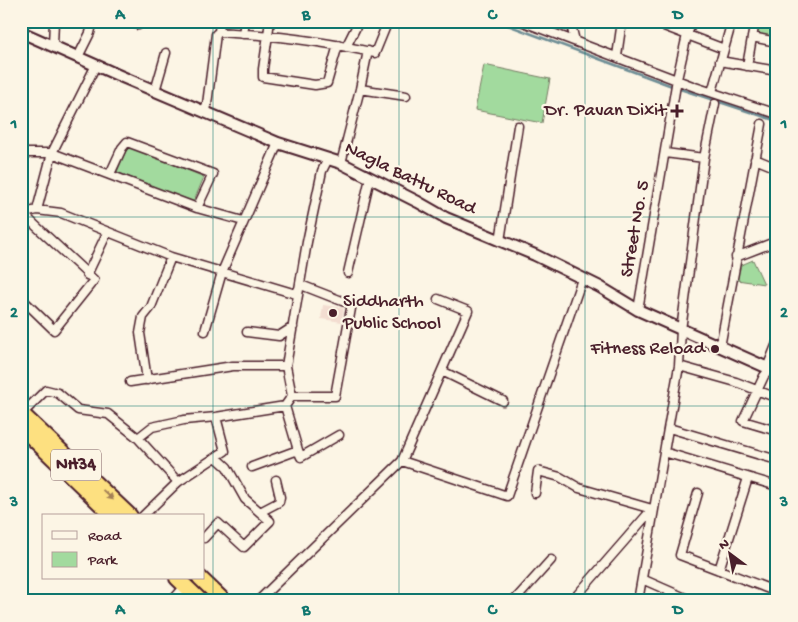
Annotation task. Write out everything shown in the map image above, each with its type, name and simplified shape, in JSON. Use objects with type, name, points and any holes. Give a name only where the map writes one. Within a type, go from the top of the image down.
[{"type":"highway","name":"NH34","points":[[22,423],[111,514]]},
{"type":"highway","name":"NH34","points":[[22,423],[128,514]]},
{"type":"highway","points":[[202,580],[224,601]]},
{"type":"highway","points":[[181,582],[201,601]]},
{"type":"street","points":[[53,46],[54,21]]},
{"type":"street","points":[[78,57],[90,33],[93,21]]},
{"type":"street","points":[[206,112],[216,34],[219,32],[220,21]]},
{"type":"street","points":[[243,34],[245,21]]},
{"type":"street","points":[[270,21],[263,78],[315,85],[327,83],[342,46],[359,21]]},
{"type":"street","points":[[219,32],[267,35],[375,53],[388,21]]},
{"type":"street","points":[[521,21],[617,56],[676,84],[712,92],[777,114]]},
{"type":"street","points":[[570,21],[575,41]]},
{"type":"street","points":[[617,56],[622,21]]},
{"type":"street","points":[[651,21],[724,49]]},
{"type":"street","name":"Street No. 5","points":[[638,310],[676,84],[692,21]]},
{"type":"street","points":[[712,92],[732,21]]},
{"type":"street","points":[[747,66],[755,21]]},
{"type":"street","name":"Nagla Battu Road","points":[[21,32],[278,143],[341,164],[446,218],[535,255],[600,287],[638,310],[771,370]]},
{"type":"street","points":[[752,37],[777,42]]},
{"type":"street","points":[[341,164],[368,51]]},
{"type":"street","points":[[156,91],[166,53]]},
{"type":"street","points":[[720,61],[777,71]]},
{"type":"street","points":[[37,210],[52,153],[96,65]]},
{"type":"street","points":[[360,89],[406,96]]},
{"type":"street","points":[[638,601],[680,366],[681,330],[704,158],[715,104]]},
{"type":"street","points":[[720,347],[762,124]]},
{"type":"street","points":[[500,241],[518,126]]},
{"type":"street","points":[[110,174],[122,148],[127,142],[213,174],[197,208]]},
{"type":"street","points":[[205,331],[222,272],[278,143]]},
{"type":"street","points":[[21,153],[52,153],[197,208],[243,221]]},
{"type":"street","points":[[665,153],[704,158]]},
{"type":"street","points":[[138,438],[152,426],[285,406],[292,396],[286,366],[301,285],[303,242],[322,172],[328,159]]},
{"type":"street","points":[[755,159],[777,168]]},
{"type":"street","points":[[348,273],[370,178]]},
{"type":"street","points":[[22,214],[37,210],[60,213],[170,257],[296,294],[301,285]]},
{"type":"street","points":[[22,214],[94,280],[54,330],[22,299]]},
{"type":"street","points":[[88,275],[107,233]]},
{"type":"street","points":[[736,257],[777,241]]},
{"type":"street","points":[[147,380],[140,333],[143,317],[151,307],[170,257]]},
{"type":"street","points":[[402,461],[507,496],[582,279]]},
{"type":"street","points":[[292,396],[336,396],[352,303],[301,285]]},
{"type":"street","points":[[258,601],[402,461],[468,311],[438,299]]},
{"type":"street","points":[[247,332],[279,336],[293,327]]},
{"type":"street","points":[[777,343],[771,370],[764,376],[743,421],[777,431]]},
{"type":"street","points":[[130,382],[233,366],[286,366]]},
{"type":"street","points":[[680,366],[736,382],[777,398]]},
{"type":"street","points":[[442,371],[503,401]]},
{"type":"street","points":[[22,423],[46,390],[58,393],[78,410],[108,414],[138,438],[178,482]]},
{"type":"street","points":[[285,406],[301,457],[340,436]]},
{"type":"street","points":[[145,514],[178,482],[225,451],[216,417]]},
{"type":"street","points":[[669,428],[777,460]]},
{"type":"street","points":[[252,467],[298,450]]},
{"type":"street","points":[[664,452],[777,486]]},
{"type":"street","points":[[205,537],[218,523],[244,547],[270,521],[245,499],[227,467],[216,457]]},
{"type":"street","points":[[535,493],[538,471],[560,477],[579,488],[654,507]]},
{"type":"street","points":[[719,570],[748,478]]},
{"type":"street","points":[[260,512],[279,502],[280,497],[276,480]]},
{"type":"street","points":[[698,493],[680,555],[777,592]]},
{"type":"street","points":[[572,601],[654,507]]},
{"type":"street","points":[[514,601],[551,560]]},
{"type":"street","points":[[642,580],[692,601]]},
{"type":"street","points":[[172,601],[181,582]]},
{"type":"shaded area","name":"Siddharth Public School","points":[[323,305],[344,308],[342,322],[321,319]]},
{"type":"green space","points":[[755,21],[777,22],[777,40],[752,34]]},
{"type":"green space","points":[[484,65],[550,79],[542,123],[475,110]]},
{"type":"green space","points":[[128,146],[204,177],[193,203],[117,172]]},
{"type":"green space","points":[[753,260],[764,284],[737,280],[739,266]]},
{"type":"waterway","points":[[497,21],[680,89],[777,121]]},
{"type":"place","name":"Dr. Pavan Dixit","points":[[677,111]]},
{"type":"place","name":"Siddharth Public School","points":[[333,313]]},
{"type":"place","name":"Fitness Reload","points":[[715,349]]}]
